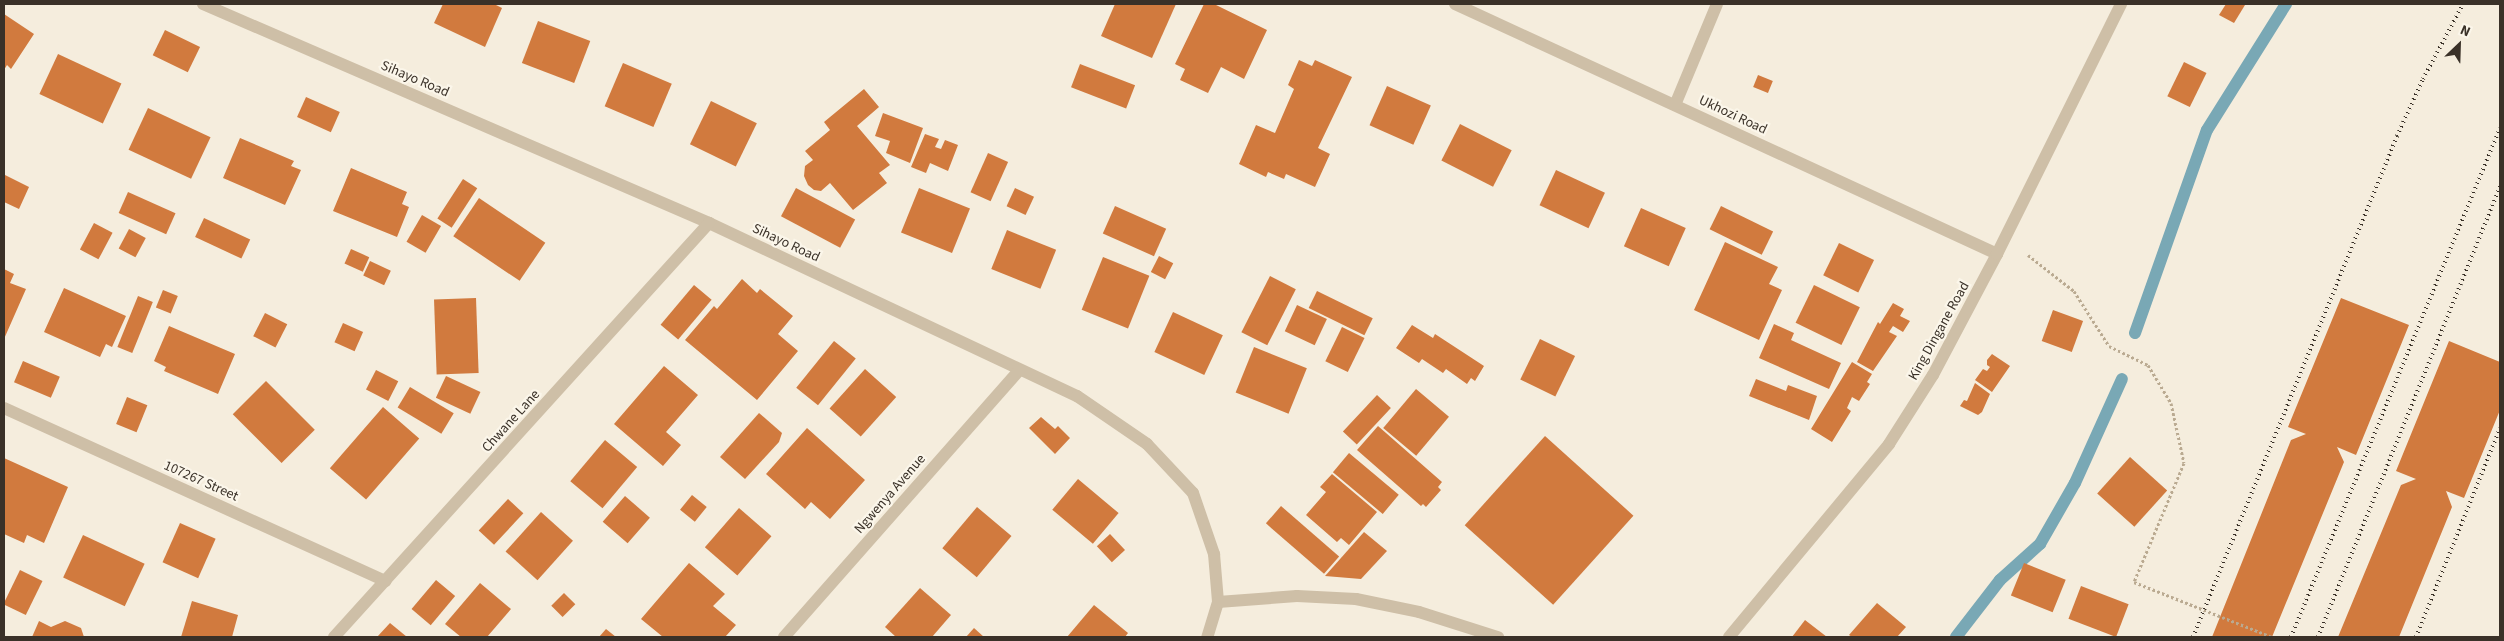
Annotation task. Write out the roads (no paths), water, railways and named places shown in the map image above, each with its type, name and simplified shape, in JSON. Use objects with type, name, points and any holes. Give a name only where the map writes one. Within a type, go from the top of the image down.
[{"type":"street","name":"Sihayo Road","points":[[203,4],[710,223],[1077,396],[1147,444],[1193,492],[1214,554],[1218,602],[1208,637]]},
{"type":"street","name":"Ukhozi Road","points":[[1455,4],[1997,254]]},
{"type":"street","points":[[1676,105],[1716,4]]},
{"type":"street","name":"King Dingane Road","points":[[1729,637],[1889,444],[1933,375],[1997,254],[2121,4]]},
{"type":"street","name":"Chwane Lane","points":[[334,637],[710,223]]},
{"type":"street","name":"Ngwenya Avenue","points":[[784,637],[1019,370]]},
{"type":"street","name":"107267 Street","points":[[4,408],[386,581]]},
{"type":"street","points":[[1218,602],[1297,596],[1356,599],[1419,612],[1498,637]]},
{"type":"waterway","points":[[2135,333],[2207,130],[2286,4]]},
{"type":"waterway","points":[[1956,637],[2000,580],[2040,544],[2075,483],[2122,379]]},
{"type":"railway","points":[[2193,637],[2397,136],[2423,79],[2463,4]]},
{"type":"railway","points":[[2291,637],[2500,128]]},
{"type":"railway","points":[[2318,637],[2500,186]]},
{"type":"railway","points":[[2416,637],[2500,428]]}]
